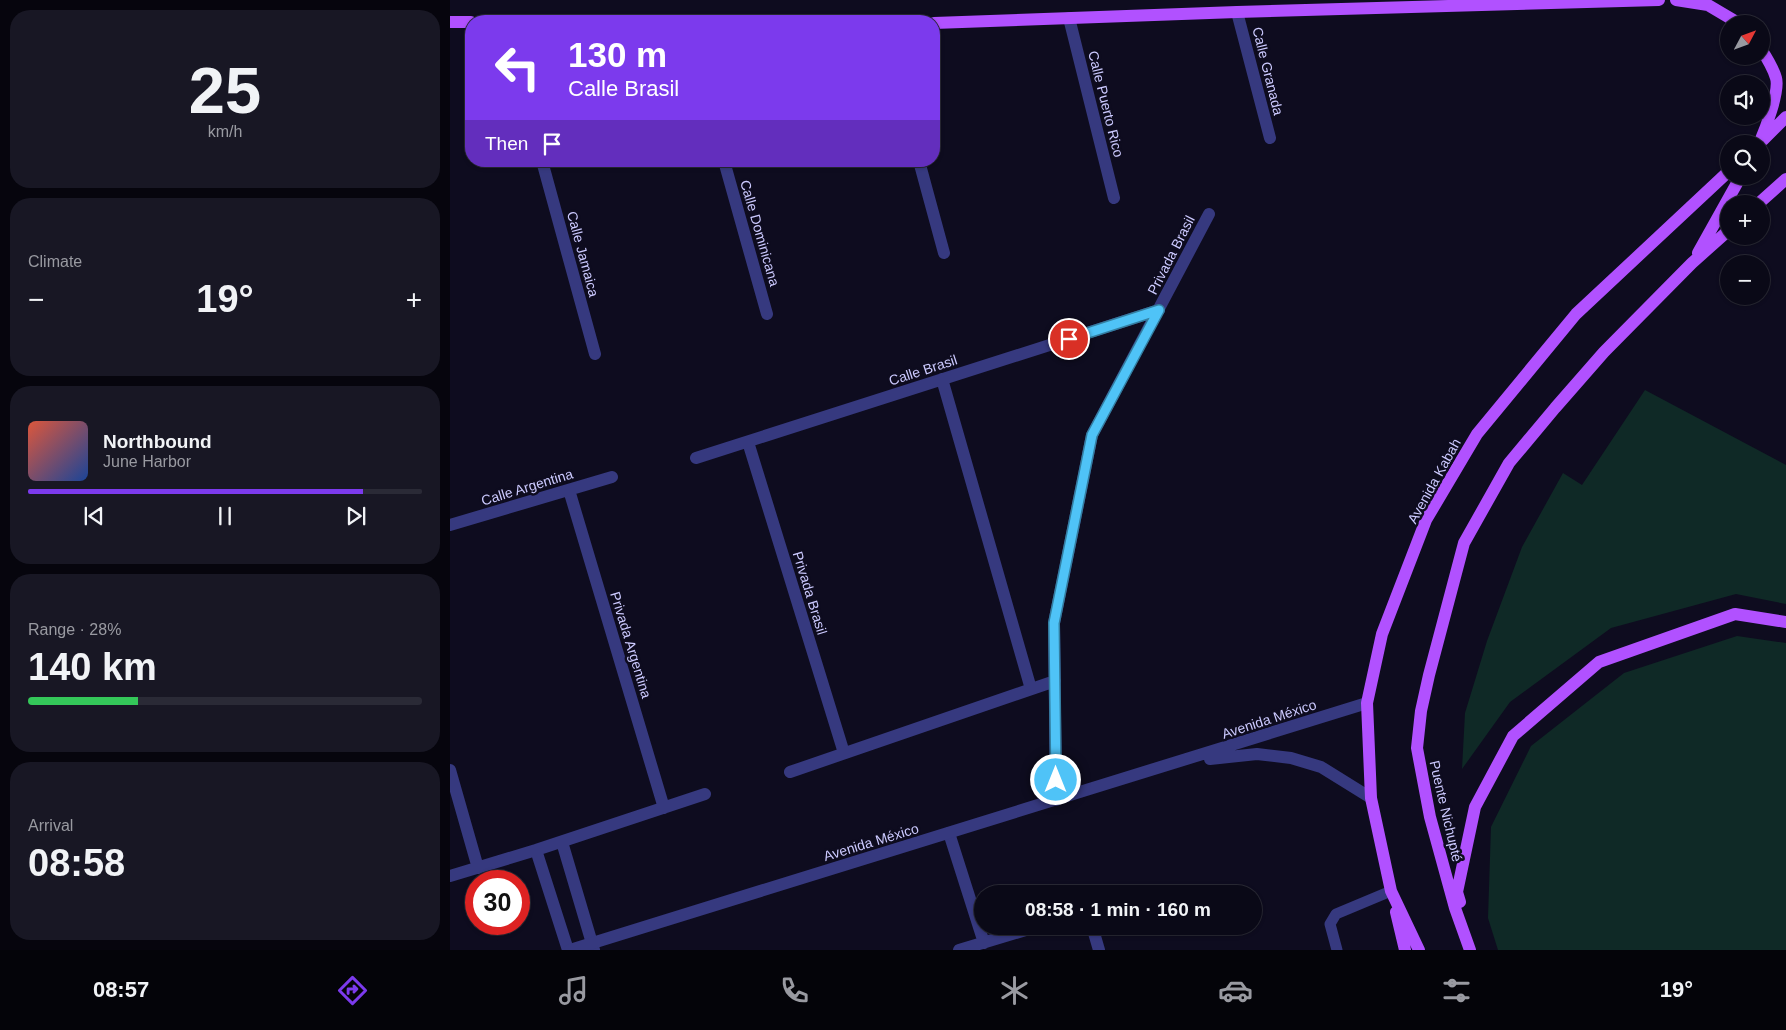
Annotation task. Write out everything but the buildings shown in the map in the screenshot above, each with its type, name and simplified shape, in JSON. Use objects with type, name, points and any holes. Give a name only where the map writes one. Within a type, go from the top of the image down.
[{"type":"main road","points":[[940,23],[1473,3],[1659,0]]},
{"type":"main road","points":[[1676,0],[1708,5],[1725,15]]},
{"type":"main road","points":[[450,22],[465,22]]},
{"type":"main road","points":[[1762,135],[1773,105],[1777,80],[1770,64]]},
{"type":"main road","points":[[1767,135],[1786,117]]},
{"type":"main road","points":[[1768,195],[1786,179]]},
{"type":"main road","name":"Avenida Kabah","points":[[1419,950],[1391,890],[1371,798],[1368,703],[1382,634],[1426,520],[1477,434],[1576,314],[1720,180]]},
{"type":"main road","points":[[1692,263],[1736,185]]},
{"type":"main road","points":[[1692,263],[1720,238]]},
{"type":"main road","name":"Puente Nichupté","points":[[1470,950],[1455,908],[1430,818],[1417,748],[1421,711],[1429,675],[1464,544],[1509,463],[1604,352],[1692,263]]},
{"type":"main road","points":[[1476,950],[1457,892],[1475,807],[1513,736],[1599,662],[1735,614],[1786,622]]},
{"type":"main road","points":[[1391,890],[1405,950]]},
{"type":"street","name":"Calle Granada","points":[[1237,12],[1270,138]]},
{"type":"street","name":"Calle Puerto Rico","points":[[1068,18],[1114,198]]},
{"type":"street","name":"Calle Jamaica","points":[[544,167],[595,354]]},
{"type":"street","name":"Calle Dominicana","points":[[726,167],[767,314]]},
{"type":"street","points":[[921,167],[944,253]]},
{"type":"street","name":"Privada Brasil","points":[[1056,800],[1054,623],[1092,435],[1209,214]]},
{"type":"street","name":"Calle Brasil","points":[[696,458],[1159,310]]},
{"type":"street","points":[[942,379],[1031,689]]},
{"type":"street","name":"Privada Brasil","points":[[748,442],[844,754]]},
{"type":"street","name":"Calle Argentina","points":[[450,525],[612,477]]},
{"type":"street","name":"Privada Argentina","points":[[569,490],[664,808]]},
{"type":"street","points":[[790,772],[1055,680]]},
{"type":"street","name":"Avenida México","points":[[569,950],[594,947],[949,833],[1180,763],[1368,703]]},
{"type":"street","name":"Avenida México","points":[[1180,763],[1257,754],[1291,758],[1321,767],[1371,798]]},
{"type":"street","points":[[450,770],[478,868]]},
{"type":"street","points":[[450,876],[562,842],[705,794]]},
{"type":"street","points":[[949,833],[984,943]]},
{"type":"street","points":[[562,842],[594,947]]},
{"type":"street","points":[[536,850],[569,950]]},
{"type":"street","points":[[959,950],[1010,935]]},
{"type":"street","points":[[1095,935],[1099,950]]},
{"type":"lane","points":[[1338,950],[1330,924],[1336,914],[1391,890]]},
{"type":"green space","points":[[1645,390],[1786,465],[1786,604],[1736,594],[1611,628],[1510,702],[1462,769],[1465,713],[1487,641],[1522,547],[1563,473],[1582,485]]},
{"type":"green space","points":[[1737,636],[1786,643],[1786,950],[1498,950],[1488,918],[1491,827],[1531,746],[1624,673]]},
{"type":"route","points":[[1056,780],[1054,623],[1092,435],[1159,310],[1069,339]]}]
